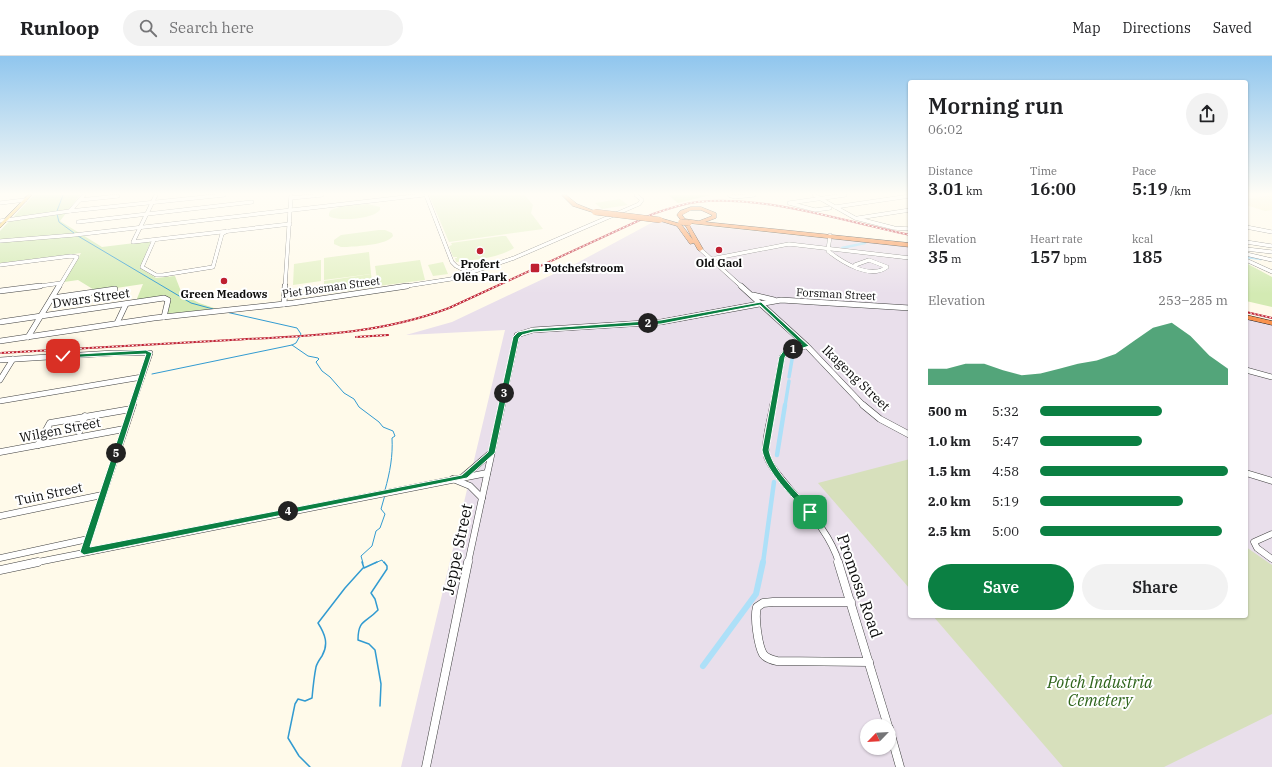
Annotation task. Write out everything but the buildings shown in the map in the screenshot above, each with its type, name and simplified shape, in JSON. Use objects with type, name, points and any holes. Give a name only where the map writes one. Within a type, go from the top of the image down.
[{"type":"highway","points":[[681,228],[700,250]]},
{"type":"highway","points":[[690,228],[700,250]]},
{"type":"highway","points":[[739,228],[908,245]]},
{"type":"highway","points":[[740,228],[829,238]]},
{"type":"highway","points":[[1248,317],[1272,323]]},
{"type":"street","points":[[0,242],[74,236],[138,228]]},
{"type":"street","points":[[140,228],[133,241],[134,242],[252,228]]},
{"type":"street","points":[[284,304],[290,228]]},
{"type":"street","points":[[438,228],[452,262],[456,266],[470,273]]},
{"type":"street","name":"Piet Bosman Street","points":[[0,341],[117,323],[284,304],[444,281],[514,258],[582,228]]},
{"type":"street","points":[[897,228],[908,229]]},
{"type":"street","points":[[1252,228],[1272,232]]},
{"type":"street","points":[[154,240],[142,266],[157,276],[212,268],[214,266],[221,233]]},
{"type":"street","points":[[829,238],[828,248],[831,253],[855,265],[874,272],[887,267],[869,260],[855,265]]},
{"type":"street","points":[[1248,242],[1272,246]]},
{"type":"street","points":[[711,259],[785,244],[908,258]]},
{"type":"street","points":[[1248,249],[1272,252]]},
{"type":"street","name":"Ikageng Street","points":[[700,250],[750,293],[878,417],[889,425],[908,434]]},
{"type":"street","points":[[1248,255],[1272,261]]},
{"type":"street","points":[[0,265],[76,256],[77,258],[28,337]]},
{"type":"street","points":[[1248,260],[1272,261]]},
{"type":"street","points":[[1248,261],[1272,272]]},
{"type":"street","points":[[0,291],[61,283]]},
{"type":"street","points":[[52,298],[115,289]]},
{"type":"street","points":[[750,293],[763,298],[781,300]]},
{"type":"street","name":"Dwars Street","points":[[0,322],[166,298],[168,302],[164,317]]},
{"type":"street","name":"Forsman Street","points":[[516,337],[528,331],[661,322],[781,300],[908,308]]},
{"type":"street","points":[[117,323],[126,304]]},
{"type":"street","name":"Jeppe Street","points":[[426,767],[516,337]]},
{"type":"street","name":"Promosa Road","points":[[806,346],[786,352],[782,357],[767,440],[767,456],[775,471],[827,534],[835,551],[887,719]]},
{"type":"street","points":[[0,360],[150,353],[84,552]]},
{"type":"street","points":[[1,377],[13,359]]},
{"type":"street","points":[[1248,371],[1272,377]]},
{"type":"street","points":[[0,401],[142,376]]},
{"type":"street","points":[[38,445],[50,423],[131,409]]},
{"type":"street","points":[[79,432],[86,416]]},
{"type":"street","name":"Wilgen Street","points":[[0,452],[124,429]]},
{"type":"street","points":[[464,477],[491,453]]},
{"type":"street","points":[[0,570],[487,472]]},
{"type":"street","points":[[1248,472],[1272,478]]},
{"type":"street","points":[[1248,473],[1272,481]]},
{"type":"street","points":[[452,479],[470,486],[482,498]]},
{"type":"street","name":"Tuin Street","points":[[0,516],[102,495]]},
{"type":"street","points":[[1272,534],[1254,542],[1257,548],[1272,559]]},
{"type":"street","points":[[0,558],[88,539]]},
{"type":"street","points":[[851,602],[775,602],[762,604],[757,607],[755,613],[762,649],[766,657],[777,661],[870,662]]},
{"type":"street","name":"Promosa Road","points":[[896,752],[900,767]]},
{"type":"shaded area","points":[[642,228],[725,228],[908,247],[908,618],[1248,618],[1248,319],[1272,325],[1272,767],[401,767],[505,330],[406,335],[452,322],[577,263]]},
{"type":"green space","points":[[3,228],[72,228],[102,247],[151,241],[140,268],[156,278],[175,276],[182,294],[199,303],[217,309],[166,314],[170,299],[169,297],[136,301],[143,284],[96,291],[78,280],[64,282],[81,253],[0,263],[0,231]]},
{"type":"green space","points":[[443,228],[543,229],[449,242]]},
{"type":"green space","points":[[385,230],[392,233],[393,236],[390,239],[379,243],[358,246],[341,247],[334,244],[334,240],[341,235]]},
{"type":"green space","name":"Profert Olën Park","points":[[506,236],[514,248],[501,254],[486,258],[456,262],[455,258],[457,257],[453,257],[449,246],[452,245],[451,243]]},
{"type":"green space","points":[[369,252],[371,274],[324,280],[324,258]]},
{"type":"green space","points":[[321,260],[321,281],[293,285],[294,264]]},
{"type":"green space","points":[[420,260],[425,280],[378,286],[375,266]]},
{"type":"green space","points":[[443,262],[448,274],[433,276],[428,265]]},
{"type":"green space","points":[[1248,264],[1272,277],[1272,307],[1248,301]]},
{"type":"green space","points":[[371,274],[373,287],[324,294],[324,281]]},
{"type":"green space","points":[[908,460],[908,587],[818,483]]},
{"type":"green space","name":"Potch Industria Cemetery","points":[[1248,548],[1272,565],[1272,714],[1164,767],[1063,767],[935,618],[1248,618]]},
{"type":"waterway","points":[[67,228],[74,233]]},
{"type":"waterway","points":[[78,236],[191,303],[213,309]]},
{"type":"waterway","points":[[842,248],[865,243]]},
{"type":"waterway","points":[[1248,257],[1261,259]]},
{"type":"waterway","points":[[226,312],[297,328],[301,334],[296,343],[292,345]]},
{"type":"waterway","points":[[152,374],[292,345]]},
{"type":"waterway","points":[[292,345],[308,356],[318,358],[319,359],[316,362],[322,371],[330,377],[344,393],[354,399],[359,407],[379,422],[383,427],[393,431],[395,436],[392,438],[391,464],[385,490]]},
{"type":"waterway","points":[[789,377],[793,354]]},
{"type":"waterway","points":[[785,406],[789,381]]},
{"type":"waterway","points":[[777,455],[785,405]]},
{"type":"waterway","points":[[763,563],[774,482]]},
{"type":"waterway","points":[[363,563],[361,556],[372,546],[376,531],[380,528],[385,514],[381,509],[385,495]]},
{"type":"waterway","points":[[375,563],[382,560],[384,563]]},
{"type":"waterway","points":[[362,562],[364,568],[377,562]]},
{"type":"waterway","points":[[380,706],[381,684],[375,650],[369,644],[358,640],[358,633],[361,625],[378,610],[375,599],[371,593],[387,569],[384,562]]},
{"type":"waterway","points":[[703,666],[756,594],[763,562]]},
{"type":"waterway","points":[[310,767],[299,756],[288,738],[295,704],[298,699],[305,701],[312,698],[316,667],[324,652],[326,643],[323,631],[318,623],[345,588],[363,568]]},
{"type":"railway","points":[[0,353],[314,335],[341,333],[395,324],[449,308],[622,228]]},
{"type":"railway","points":[[880,228],[908,235]]},
{"type":"railway","points":[[1248,312],[1272,318]]},
{"type":"railway","points":[[356,337],[388,335]]},
{"type":"place","name":"Old Gaol","points":[[719,250]]},
{"type":"place","name":"Profert Olën Park","points":[[480,251]]},
{"type":"place","name":"Potchefstroom","points":[[535,268]]},
{"type":"place","name":"Green Meadows","points":[[224,281]]},
{"type":"route","points":[[63,356],[113,353],[150,353],[84,552],[464,477],[491,453],[516,337],[520,334],[533,330],[661,322],[761,304],[806,346],[794,348],[786,352],[782,357],[766,450],[767,456],[775,471],[810,512]]}]
